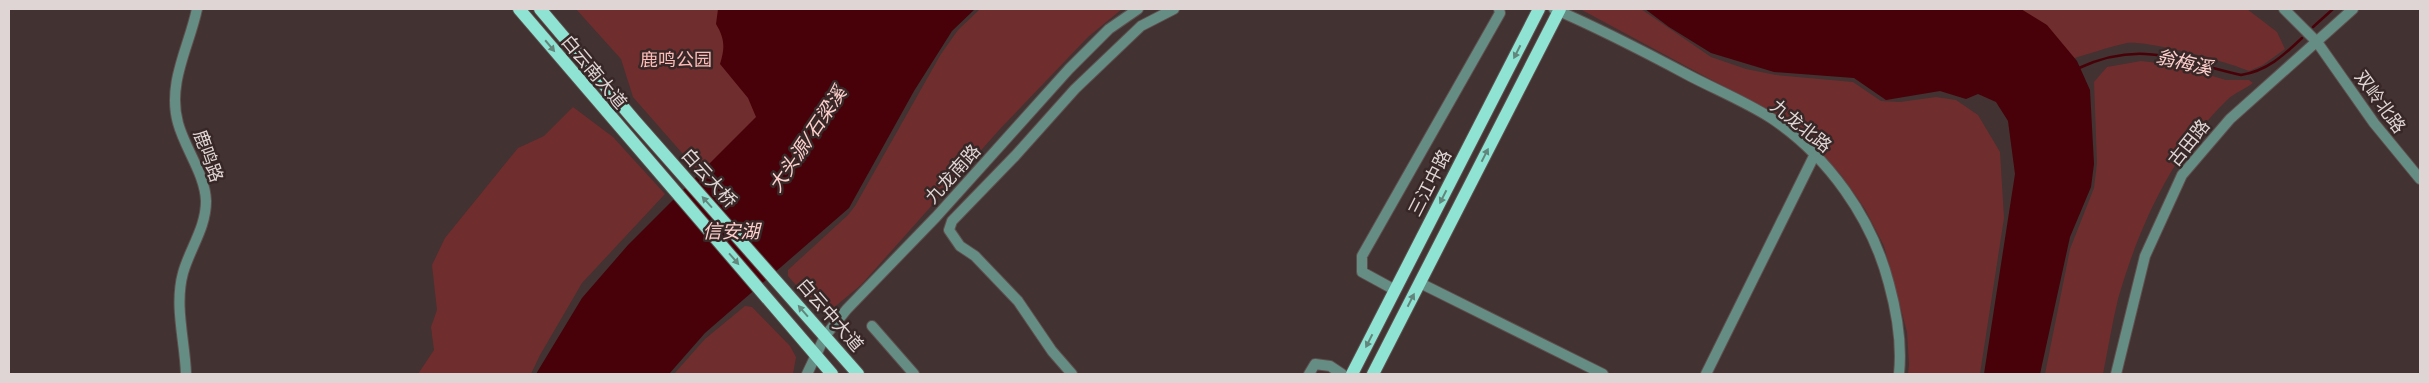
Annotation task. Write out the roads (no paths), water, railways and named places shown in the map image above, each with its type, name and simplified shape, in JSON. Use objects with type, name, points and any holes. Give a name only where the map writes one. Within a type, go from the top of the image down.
[{"type":"main road","name":"白云南大道","points":[[519,9],[645,156]]},
{"type":"main road","name":"白云南大道","points":[[540,9],[657,146]]},
{"type":"main road","name":"三江中路","points":[[1352,374],[1539,9]]},
{"type":"main road","name":"三江中路","points":[[1373,374],[1558,9]]},
{"type":"main road","name":"白云大桥","points":[[657,146],[775,278]]},
{"type":"main road","name":"白云大桥","points":[[645,156],[760,290]]},
{"type":"main road","name":"白云中大道","points":[[775,278],[858,374]]},
{"type":"main road","name":"白云中大道","points":[[760,290],[832,374]]},
{"type":"street","name":"鹿鸣路","points":[[186,374],[180,313],[180,292],[183,273],[204,222],[206,201],[204,185],[178,122],[175,99],[177,76],[197,9]]},
{"type":"street","name":"九龙南路","points":[[807,374],[825,336],[854,302],[1002,144],[1069,69],[1109,29],[1138,9]]},
{"type":"street","points":[[1072,374],[1052,352],[1018,301],[975,256],[960,246],[949,230],[952,220],[1015,156],[1075,89],[1141,26],[1174,9]]},
{"type":"street","points":[[1395,290],[1362,272],[1362,256],[1500,13],[1499,9]]},
{"type":"street","name":"九龙北路","points":[[1558,9],[1602,29],[1771,118],[1814,156],[1834,177],[1867,224],[1884,264],[1893,299],[1900,341],[1899,374]]},
{"type":"street","name":"双岭北路","points":[[2284,9],[2317,42],[2374,123],[2420,179]]},
{"type":"street","name":"古田路","points":[[2116,374],[2145,256],[2182,175],[2230,119],[2353,9]]},
{"type":"street","points":[[1002,144],[1015,156]]},
{"type":"street","points":[[1706,374],[1814,156]]},
{"type":"street","points":[[1420,283],[1603,374]]},
{"type":"street","points":[[872,326],[914,374]]},
{"type":"street","points":[[1309,374],[1315,364],[1330,366],[1342,374]]},
{"type":"water","points":[[718,9],[975,9],[952,31],[914,91],[849,208],[705,333],[669,374],[536,374],[582,298],[628,245],[756,117],[748,98],[720,64],[723,44],[716,24]]},
{"type":"water","points":[[1645,9],[2021,9],[2047,25],[2077,61],[2090,90],[2094,164],[2091,187],[2070,237],[2040,374],[1984,374],[2015,174],[2008,121],[1996,102],[1978,94],[1966,99],[1940,91],[1886,100],[1854,78],[1774,72],[1711,53],[1669,27]]},
{"type":"waterway","name":"翁梅溪","points":[[2313,27],[2333,9]]},
{"type":"waterway","name":"翁梅溪","points":[[2079,68],[2102,59],[2142,54],[2179,59],[2241,75],[2267,66],[2282,56],[2302,38]]},
{"type":"park label","name":"鹿鸣公园","points":[[676,60]]},
{"type":"water label","name":"大头源/石梁溪","points":[[807,139]]},
{"type":"water label","name":"信安湖","points":[[731,231]]}]
